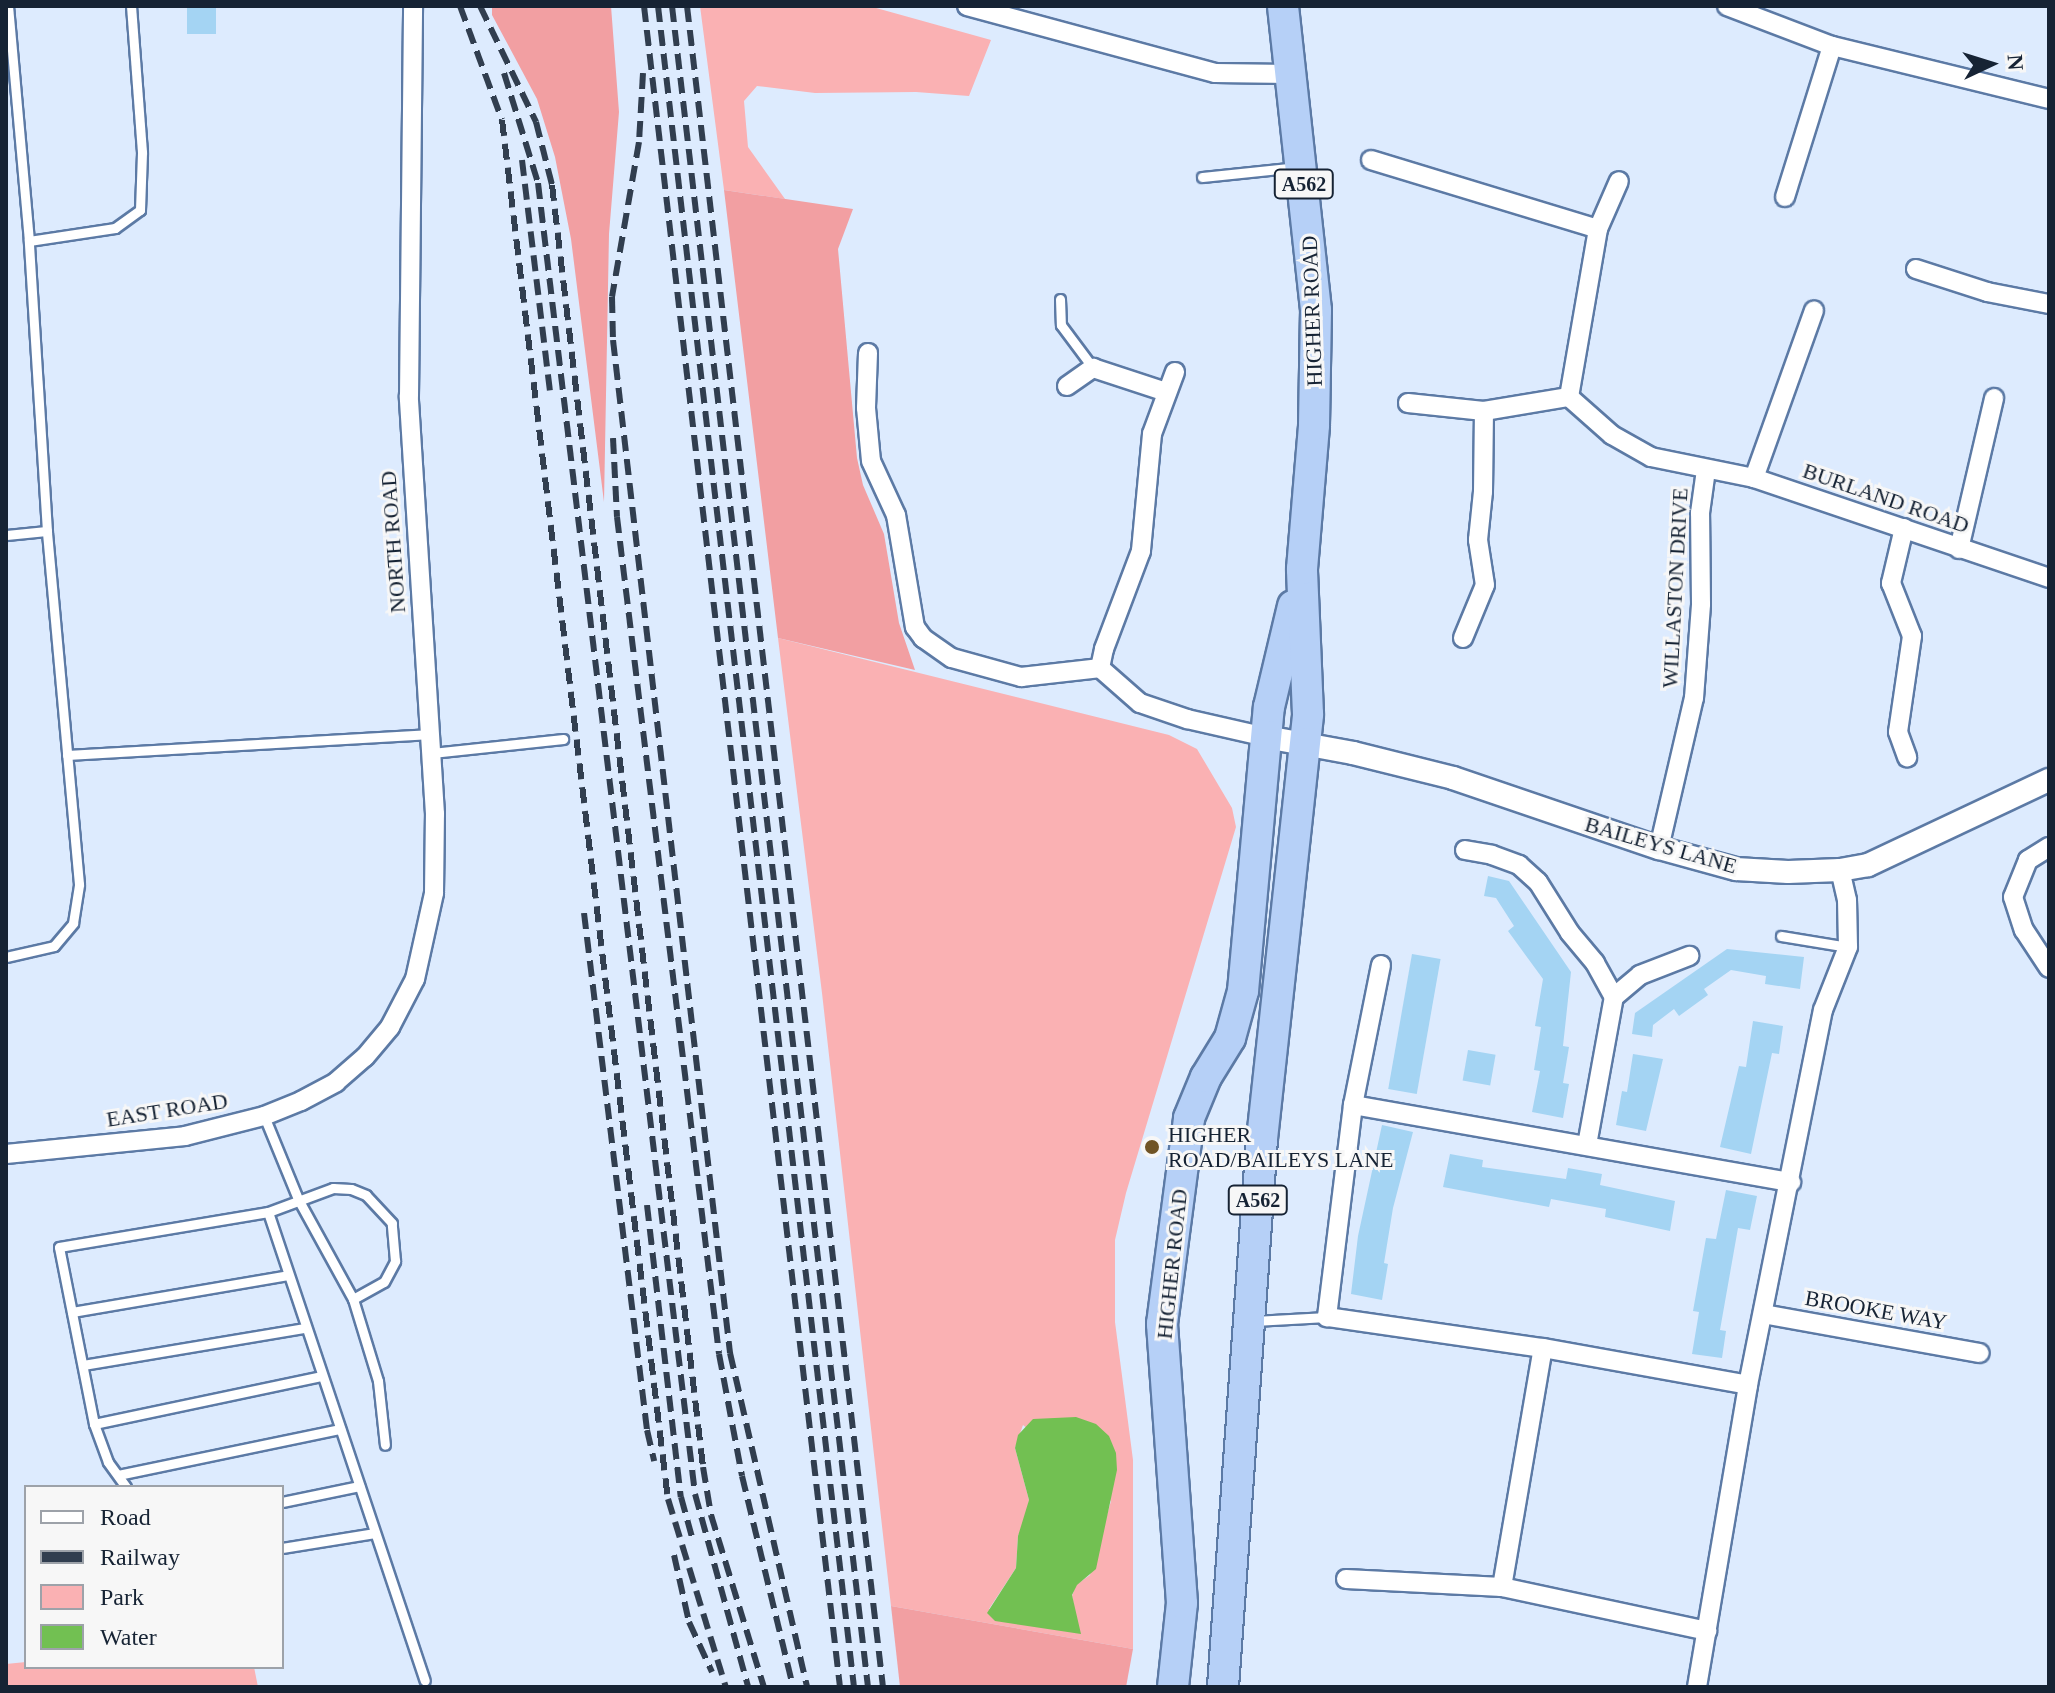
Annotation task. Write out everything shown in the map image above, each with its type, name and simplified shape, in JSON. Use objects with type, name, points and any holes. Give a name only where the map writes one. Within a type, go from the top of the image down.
[{"type":"highway","name":"HIGHER ROAD","points":[[1223,1687],[1262,1139],[1308,714],[1302,569],[1317,362],[1313,252],[1283,6]]},
{"type":"highway","name":"HIGHER ROAD","points":[[1173,1687],[1182,1603],[1162,1324],[1189,1118],[1206,1077],[1230,1038],[1243,991],[1269,707],[1302,569]]},
{"type":"street","name":"NORTH ROAD","points":[[365,1057],[404,1003],[422,956],[434,893],[431,744],[409,396],[413,6]]},
{"type":"street","points":[[967,6],[1215,73],[1290,74]]},
{"type":"street","points":[[1727,6],[1832,46],[2049,99]]},
{"type":"street","points":[[1785,197],[1832,46]]},
{"type":"street","points":[[1371,160],[1598,229]]},
{"type":"street","points":[[1408,403],[1484,411],[1569,397],[1598,229],[1619,181]]},
{"type":"street","points":[[1916,269],[1987,292],[2049,304]]},
{"type":"street","points":[[1754,478],[1814,310]]},
{"type":"street","points":[[868,353],[866,408],[871,461],[896,515],[915,627],[923,638],[952,658],[1021,677],[1100,668],[1140,703],[1187,719],[1266,737]]},
{"type":"street","points":[[1067,386],[1093,368],[1166,392]]},
{"type":"street","points":[[1100,668],[1104,649],[1141,551],[1152,434],[1175,372]]},
{"type":"street","name":"BURLAND ROAD","points":[[1569,397],[1612,435],[1651,457],[1754,478],[2049,578]]},
{"type":"street","points":[[1959,549],[1994,398]]},
{"type":"street","points":[[1463,638],[1485,585],[1478,540],[1483,492],[1484,411]]},
{"type":"street","name":"WILLASTON DRIVE","points":[[1659,848],[1694,698],[1701,604],[1700,513],[1706,470]]},
{"type":"street","points":[[1904,528],[1891,583],[1912,636],[1898,732],[1907,757]]},
{"type":"street","name":"BAILEYS LANE","points":[[1266,737],[1353,753],[1453,778],[1659,848],[1736,869],[1788,872],[1840,870],[1868,865],[2049,780]]},
{"type":"street","points":[[2049,847],[2028,860],[2013,897],[2024,930],[2049,968]]},
{"type":"street","points":[[1465,850],[1492,855],[1519,865],[1538,882],[1570,933],[1595,963],[1614,997]]},
{"type":"street","points":[[1697,1687],[1748,1385],[1823,1010],[1848,947],[1847,900],[1840,870]]},
{"type":"street","points":[[1587,1145],[1614,997],[1640,975],[1689,956]]},
{"type":"street","points":[[1381,965],[1353,1105],[1327,1317],[1543,1348],[1748,1385]]},
{"type":"street","name":"EAST ROAD","points":[[6,1154],[185,1136],[264,1116],[336,1082],[365,1057]]},
{"type":"street","points":[[1353,1105],[1791,1182]]},
{"type":"street","name":"BROOKE WAY","points":[[1763,1314],[1980,1353]]},
{"type":"street","points":[[1502,1587],[1543,1348]]},
{"type":"street","points":[[1346,1579],[1502,1587],[1707,1631]]},
{"type":"lane","points":[[6,957],[54,946],[73,923],[79,884],[47,531],[29,241],[11,101],[8,6]]},
{"type":"lane","points":[[29,241],[115,228],[140,210],[142,152],[131,6]]},
{"type":"lane","points":[[1202,177],[1301,166]]},
{"type":"lane","points":[[1060,299],[1061,325],[1093,368]]},
{"type":"lane","points":[[6,535],[47,531]]},
{"type":"lane","points":[[67,755],[563,739]]},
{"type":"lane","points":[[1781,936],[1848,947]]},
{"type":"lane","points":[[264,1116],[298,1199],[353,1299],[378,1381],[385,1445]]},
{"type":"lane","points":[[125,1485],[108,1462],[94,1424],[61,1246],[268,1212],[333,1188],[351,1189],[366,1195],[392,1223],[395,1261],[384,1282],[353,1299]]},
{"type":"lane","points":[[268,1212],[425,1680]]},
{"type":"lane","points":[[72,1312],[288,1275]]},
{"type":"lane","points":[[1251,1321],[1327,1317]]},
{"type":"lane","points":[[83,1365],[305,1328]]},
{"type":"lane","points":[[94,1424],[322,1376]]},
{"type":"lane","points":[[118,1475],[340,1429]]},
{"type":"lane","points":[[284,1502],[359,1486]]},
{"type":"lane","points":[[284,1548],[375,1533]]},
{"type":"green space","points":[[700,6],[869,6],[991,40],[969,96],[916,92],[815,93],[757,86],[744,101],[748,147],[785,199],[724,190]]},
{"type":"green space","points":[[778,638],[1169,735],[1197,749],[1232,808],[1236,827],[1126,1193],[1115,1240],[1115,1322],[1133,1460],[1133,1649],[891,1606],[822,993]],"holes":[[[1023,1425],[1111,1501],[1090,1575],[1076,1585],[1072,1596],[1074,1606],[989,1609],[1016,1568],[1018,1536],[1027,1514],[1029,1500],[1015,1448]]]},
{"type":"green space","points":[[24,1662],[24,1669],[254,1669],[258,1687],[6,1687],[6,1664]]},
{"type":"shaded area","points":[[492,6],[611,6],[619,112],[609,234],[604,502],[571,239],[555,157],[537,99],[492,15]]},
{"type":"shaded area","points":[[724,190],[853,209],[838,249],[857,458],[863,485],[884,534],[899,623],[915,670],[778,638]]},
{"type":"shaded area","points":[[891,1606],[1133,1649],[1126,1687],[900,1687]]},
{"type":"water","points":[[1076,1417],[1096,1424],[1109,1436],[1116,1453],[1117,1470],[1096,1569],[1077,1585],[1072,1595],[1081,1634],[995,1621],[987,1613],[1016,1568],[1018,1536],[1029,1500],[1015,1448],[1018,1435],[1033,1419]]},
{"type":"building","points":[[187,6],[216,6],[216,34],[187,34]]},
{"type":"building","points":[[1488,876],[1509,881],[1571,972],[1563,1046],[1569,1047],[1563,1083],[1569,1084],[1563,1118],[1532,1112],[1540,1071],[1534,1070],[1541,1027],[1535,1026],[1543,979],[1508,931],[1514,926],[1496,898],[1484,896]]},
{"type":"building","points":[[1727,949],[1804,957],[1800,989],[1765,984],[1766,976],[1731,970],[1704,989],[1708,995],[1679,1016],[1674,1009],[1653,1025],[1652,1037],[1632,1034],[1635,1013]]},
{"type":"building","points":[[1412,954],[1441,959],[1417,1094],[1388,1089]]},
{"type":"building","points":[[1753,1021],[1783,1026],[1779,1054],[1772,1053],[1751,1154],[1720,1147],[1739,1066],[1746,1067]]},
{"type":"building","points":[[1468,1050],[1496,1055],[1490,1085],[1463,1081]]},
{"type":"building","points":[[1633,1054],[1663,1059],[1646,1131],[1616,1125],[1622,1091],[1627,1092]]},
{"type":"building","points":[[1382,1125],[1413,1132],[1393,1208],[1384,1263],[1388,1264],[1382,1300],[1351,1294],[1358,1236]]},
{"type":"building","points":[[1450,1154],[1483,1160],[1482,1167],[1566,1179],[1568,1168],[1602,1174],[1600,1185],[1675,1201],[1670,1231],[1605,1217],[1606,1209],[1551,1199],[1549,1207],[1443,1187]]},
{"type":"building","points":[[1726,1190],[1757,1196],[1750,1230],[1738,1228],[1720,1330],[1726,1331],[1722,1358],[1692,1354],[1699,1312],[1693,1311],[1706,1238],[1716,1239]]},
{"type":"railway","points":[[460,6],[502,120],[668,1499],[726,1687]]},
{"type":"railway","points":[[480,6],[536,122],[552,185],[703,1467],[711,1515],[764,1687]]},
{"type":"railway","points":[[644,6],[840,1687]]},
{"type":"railway","points":[[658,6],[854,1687]]},
{"type":"railway","points":[[672,6],[868,1687]]},
{"type":"railway","points":[[687,6],[883,1687]]},
{"type":"railway","points":[[504,73],[538,183],[695,1494],[748,1687]]},
{"type":"railway","points":[[643,73],[639,142],[612,297],[613,340],[730,1353],[807,1687]]},
{"type":"railway","points":[[522,160],[550,390]]},
{"type":"railway","points":[[613,438],[617,517],[719,1354],[742,1476],[793,1687]]},
{"type":"railway","points":[[584,913],[647,1430],[654,1461]]},
{"type":"railway","points":[[647,1205],[681,1497],[693,1541]]},
{"type":"railway","points":[[674,1555],[689,1622],[712,1672]]},
{"type":"place","name":"HIGHER ROAD/BAILEYS LANE","points":[[1152,1147]]}]
